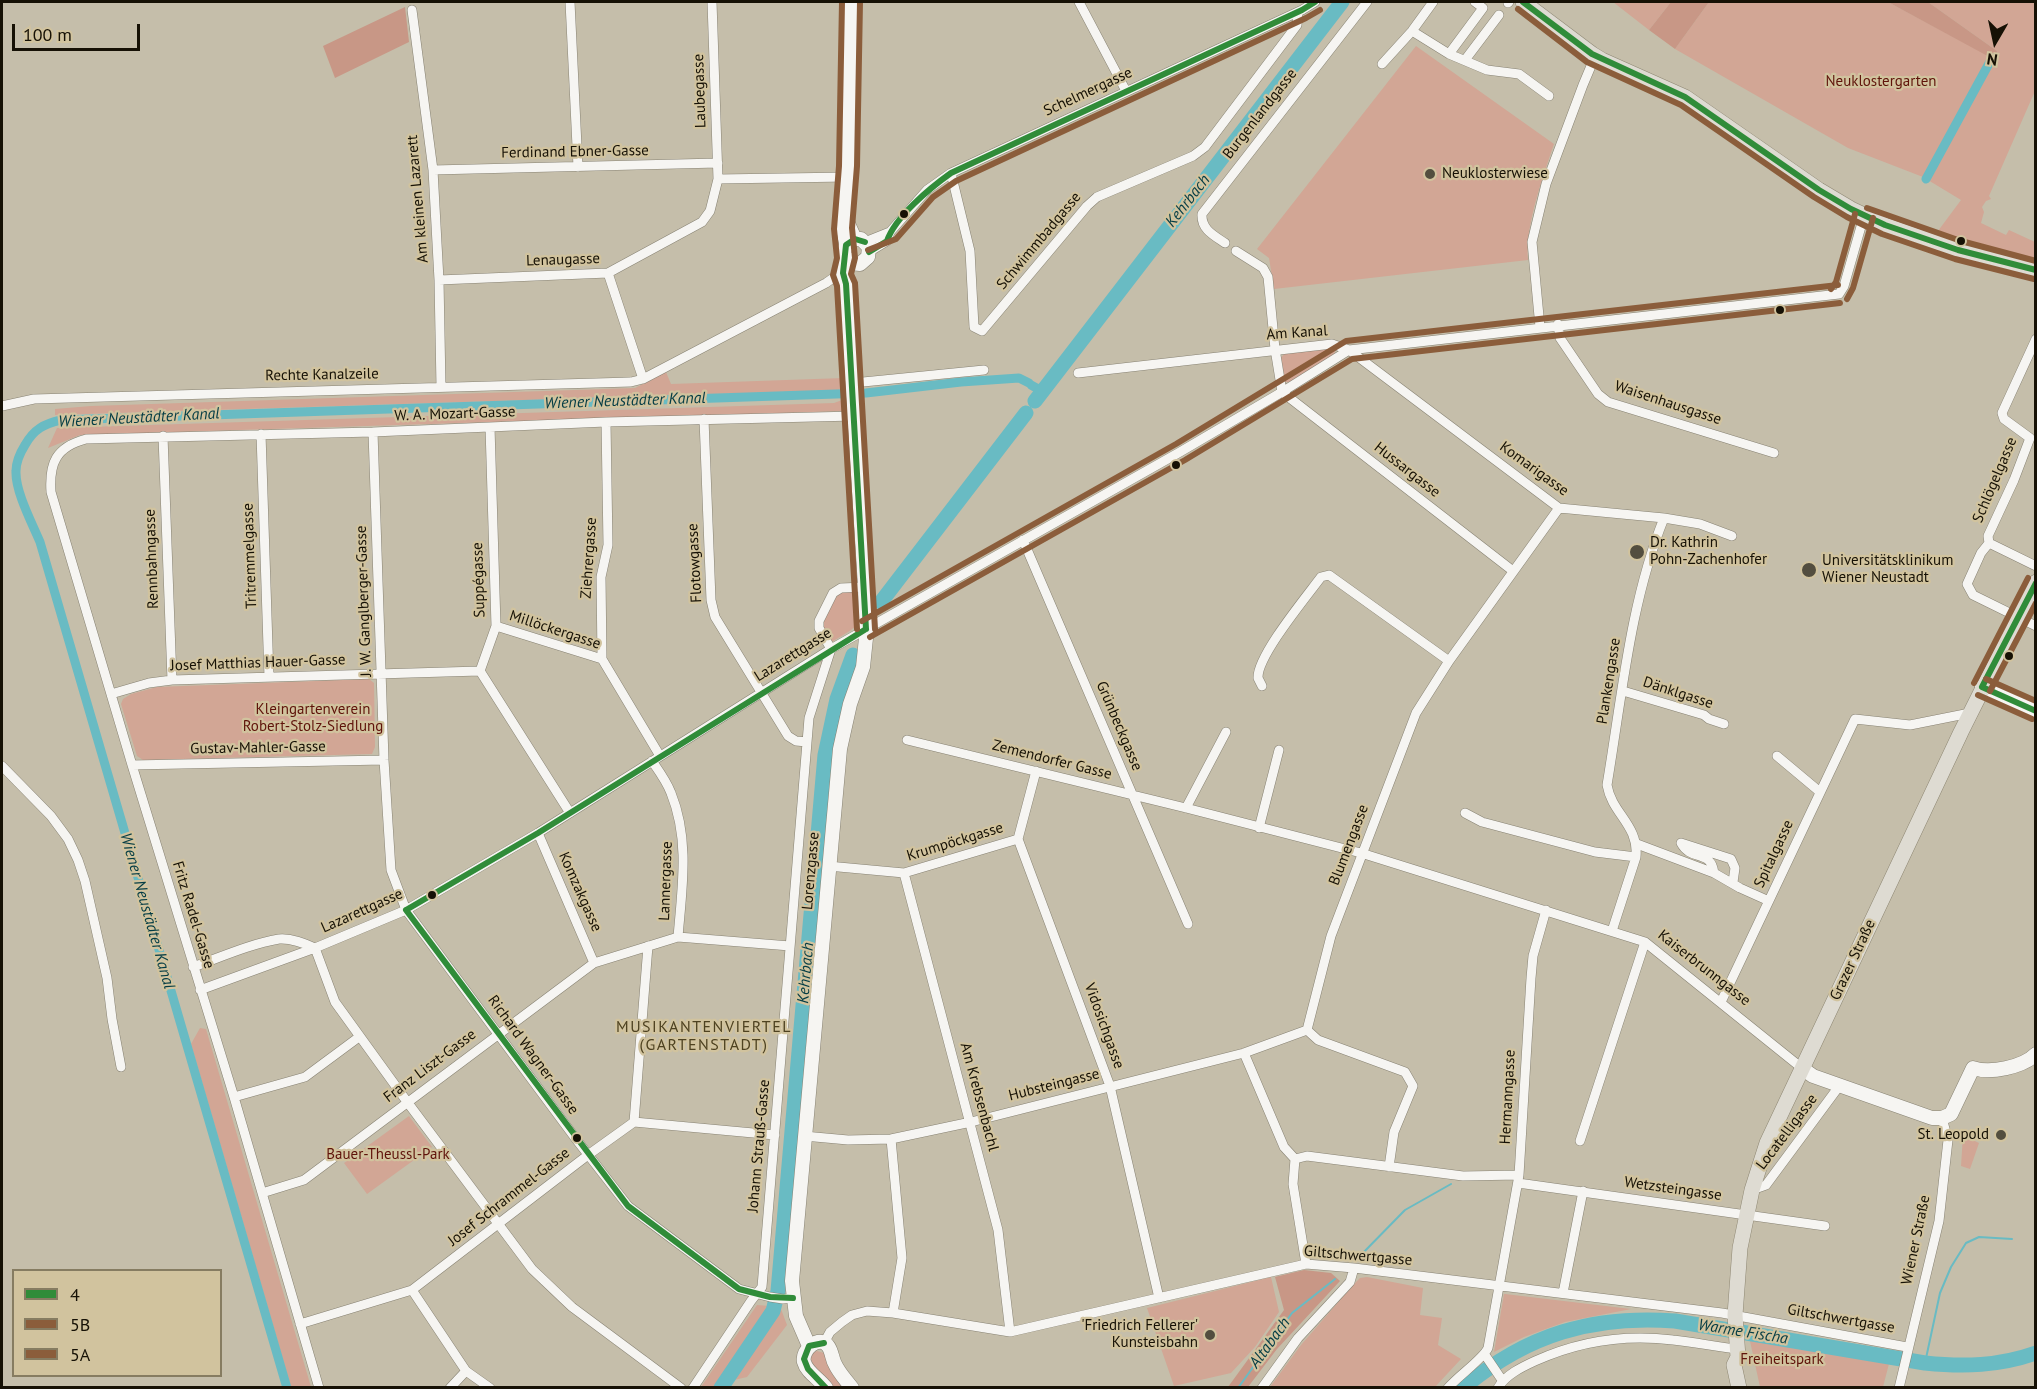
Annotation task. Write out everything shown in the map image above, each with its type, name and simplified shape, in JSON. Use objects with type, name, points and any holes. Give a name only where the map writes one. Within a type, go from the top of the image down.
[{"type":"main road","points":[[1513,2],[1592,54],[1685,97],[1819,190],[1864,216],[1958,250],[2036,270]]},
{"type":"main road","name":"Grazer Straße","points":[[1739,1388],[1734,1365],[1740,1248],[1752,1190],[1767,1143],[1970,713],[2036,582]]},
{"type":"main road","name":"Grazer Straße","points":[[1736,1337],[1744,1362],[1748,1388]]},
{"type":"street","points":[[570,2],[578,167]]},
{"type":"street","name":"Laubegasse","points":[[711,2],[718,179]]},
{"type":"street","points":[[850,261],[864,262],[859,244],[843,229],[846,219],[848,177],[851,2]]},
{"type":"street","points":[[1079,2],[1126,91]]},
{"type":"street","name":"Schelmergasse","points":[[859,244],[887,241],[890,232],[927,190],[951,173],[1298,12],[1315,2]]},
{"type":"street","name":"Burgenlandgasse","points":[[1225,243],[1205,229],[1201,222],[1202,214],[1367,2]]},
{"type":"street","points":[[1382,64],[1433,2]]},
{"type":"street","points":[[1449,54],[1483,8],[1475,2]]},
{"type":"street","name":"Am kleinen Lazarett","points":[[412,10],[433,170],[439,280],[441,387]]},
{"type":"street","name":"Schwimmbadgasse","points":[[951,173],[970,250],[974,327],[982,331],[1097,197],[1193,156],[1204,147],[1297,25],[1298,12]]},
{"type":"street","points":[[1465,60],[1499,15]]},
{"type":"street","points":[[1412,30],[1449,54],[1486,70],[1519,74],[1549,96]]},
{"type":"street","points":[[1540,327],[1532,242],[1546,184],[1591,66],[1592,54]]},
{"type":"street","name":"Ferdinand Ebner-Gasse","points":[[433,170],[717,163]]},
{"type":"street","points":[[718,179],[848,177]]},
{"type":"street","name":"Lenaugasse","points":[[439,280],[608,273],[702,222],[710,211],[718,179]]},
{"type":"street","name":"Am Kanal","points":[[1078,373],[1332,344],[1350,350],[1558,324],[1839,294],[1844,286],[1864,216]]},
{"type":"street","points":[[608,273],[643,379],[826,283],[844,280],[850,261],[844,249],[859,244]]},
{"type":"street","points":[[1239,253],[1263,268],[1268,277],[1282,392]]},
{"type":"street","name":"Lorenzgasse","points":[[809,1346],[788,1299],[792,1281],[840,749],[850,704],[863,667],[866,629],[855,412],[844,280]]},
{"type":"street","name":"Waisenhausgasse","points":[[1558,324],[1560,338],[1599,394],[1608,402],[1774,453]]},
{"type":"street","name":"Schlögelgasse","points":[[2017,618],[1973,595],[1967,584],[1981,553],[1989,543],[1988,536],[2014,480],[2030,438],[2004,419],[2002,412],[2036,339]]},
{"type":"street","name":"Lazarettgasse","points":[[200,990],[315,948],[406,910],[538,833],[831,649],[1180,452],[1350,350]]},
{"type":"street","name":"Komarigasse","points":[[1350,350],[1559,508],[1664,518],[1700,524],[1732,536]]},
{"type":"street","points":[[853,384],[984,370]]},
{"type":"street","name":"Rechte Kanalzeile","points":[[2,406],[34,399],[632,382],[643,379]]},
{"type":"street","name":"Hussargasse","points":[[1282,392],[1513,571]]},
{"type":"street","name":"W. A. Mozart-Gasse","points":[[60,452],[71,443],[86,439],[373,432],[855,412]]},
{"type":"street","name":"Flotowgasse","points":[[704,419],[711,600],[715,617],[762,692]]},
{"type":"street","name":"Ziehrergasse","points":[[602,659],[601,577],[608,545],[606,422]]},
{"type":"street","name":"Suppégasse","points":[[480,671],[496,626],[490,427]]},
{"type":"street","name":"J. W. Ganglberger-Gasse","points":[[373,432],[384,760],[391,870],[406,910]]},
{"type":"street","name":"Tritremmelgasse","points":[[261,434],[269,677]]},
{"type":"street","name":"Rennbahngasse","points":[[163,436],[172,680]]},
{"type":"street","name":"Fritz Radel-Gasse","points":[[60,452],[53,462],[50,475],[51,492],[234,1097],[318,1388]]},
{"type":"street","name":"Blumengasse","points":[[1307,1030],[1331,936],[1416,713],[1449,662],[1559,508]]},
{"type":"street","name":"Plankengasse","points":[[1637,844],[1631,828],[1610,797],[1607,785],[1637,608],[1653,546],[1664,518]]},
{"type":"street","name":"Grünbeckgasse","points":[[1023,540],[1188,924]]},
{"type":"street","points":[[1989,543],[2036,566]]},
{"type":"street","points":[[1262,686],[1258,679],[1262,663],[1285,626],[1321,577],[1329,575],[1449,662]]},
{"type":"street","points":[[831,649],[819,628],[819,621],[833,593],[841,588],[865,587]]},
{"type":"street","points":[[2017,618],[2036,626]]},
{"type":"street","name":"Millöckergasse","points":[[496,626],[602,659],[656,758]]},
{"type":"street","name":"Johann Strauß-Gasse","points":[[693,1388],[762,1287],[809,718],[831,649]]},
{"type":"street","points":[[480,671],[570,813]]},
{"type":"street","name":"Josef Matthias Hauer-Gasse","points":[[111,694],[149,683],[172,680],[480,671]]},
{"type":"street","points":[[1983,687],[2036,711]]},
{"type":"street","points":[[762,692],[788,736],[796,741],[807,742]]},
{"type":"street","name":"Dänklgasse","points":[[1623,692],[1704,714],[1709,719],[1724,724]]},
{"type":"street","name":"Spitalgasse","points":[[1721,1002],[1855,719],[1910,725],[1970,713]]},
{"type":"street","points":[[1186,808],[1226,732]]},
{"type":"street","name":"Zemendorfer Gasse","points":[[907,740],[1361,853]]},
{"type":"street","points":[[1259,828],[1279,750]]},
{"type":"street","points":[[1777,756],[1820,792]]},
{"type":"street","name":"Lannergasse","points":[[656,758],[681,822],[684,857],[678,937]]},
{"type":"street","name":"Gustav-Mahler-Gasse","points":[[132,765],[384,760]]},
{"type":"street","points":[[2,766],[51,816],[68,839],[78,860],[107,978],[121,1067]]},
{"type":"street","points":[[1018,839],[1036,771]]},
{"type":"street","points":[[1465,813],[1482,822],[1595,852],[1636,857]]},
{"type":"street","name":"Komzakgasse","points":[[538,833],[594,963]]},
{"type":"street","name":"Krumpöckgasse","points":[[828,866],[904,873],[1018,839]]},
{"type":"street","name":"Vidosichgasse","points":[[1018,839],[1110,1086],[1159,1298]]},
{"type":"street","points":[[1714,873],[1713,864],[1709,859],[1690,853],[1681,843],[1731,859],[1735,868],[1733,882]]},
{"type":"street","points":[[1612,932],[1636,857],[1637,844],[1714,873],[1769,901]]},
{"type":"street","name":"Kaiserbrunngasse","points":[[1361,853],[1645,942],[1813,1076],[1932,1118],[1942,1118]]},
{"type":"street","name":"Am Krebsenbachl","points":[[904,873],[998,1230],[1010,1332]]},
{"type":"street","name":"Richard Wagner-Gasse","points":[[406,910],[628,1206],[739,1289],[758,1295],[788,1299]]},
{"type":"street","name":"Hermanngasse","points":[[1486,1357],[1518,1179],[1533,956],[1546,910]]},
{"type":"street","name":"Franz Liszt-Gasse","points":[[262,1193],[304,1180],[594,963],[678,937],[790,946]]},
{"type":"street","name":"Lazarettgasse","points":[[194,968],[234,952],[280,939],[300,941],[315,948]]},
{"type":"street","points":[[1581,1141],[1645,942]]},
{"type":"street","points":[[648,946],[634,1122],[775,1135]]},
{"type":"street","points":[[315,948],[335,1002],[532,1269],[572,1307],[681,1388]]},
{"type":"street","points":[[1307,1030],[1318,1040],[1406,1072],[1413,1086],[1394,1132],[1389,1167]]},
{"type":"street","name":"Hubsteingasse","points":[[804,1136],[848,1140],[891,1139],[970,1122],[1244,1053],[1307,1030]]},
{"type":"street","points":[[234,1097],[305,1077],[359,1037]]},
{"type":"street","points":[[1244,1053],[1284,1147],[1295,1159],[1293,1184],[1306,1264]]},
{"type":"street","points":[[1942,1118],[1954,1110],[1973,1068],[1991,1071],[2027,1062],[2036,1054]]},
{"type":"street","name":"Locatelligasse","points":[[1752,1190],[1766,1185],[1840,1086]]},
{"type":"street","name":"Wiener Straße","points":[[1899,1388],[1905,1355],[1911,1339],[1939,1221],[1948,1140],[1942,1118]]},
{"type":"street","name":"Josef Schrammel-Gasse","points":[[300,1324],[412,1290],[634,1122]]},
{"type":"street","points":[[891,1139],[902,1258],[893,1313]]},
{"type":"street","name":"Wetzsteingasse","points":[[1295,1159],[1307,1156],[1463,1176],[1518,1179],[1583,1191],[1825,1226]]},
{"type":"street","points":[[1563,1293],[1583,1191]]},
{"type":"street","name":"Giltschwertgasse","points":[[824,1343],[830,1332],[852,1315],[867,1311],[1010,1332],[1306,1264],[1563,1293],[1736,1337],[1905,1355]]},
{"type":"street","points":[[1263,1388],[1298,1338],[1350,1282],[1354,1268]]},
{"type":"street","points":[[412,1290],[466,1371],[490,1388]]},
{"type":"street","points":[[1448,1388],[1464,1370],[1486,1357],[1499,1380],[1523,1366],[1583,1343],[1644,1337],[1675,1340],[1736,1337]]},
{"type":"street","points":[[826,1388],[804,1363],[804,1353],[809,1346],[824,1343],[828,1346],[839,1371],[852,1388]]},
{"type":"street","points":[[450,1388],[466,1371]]},
{"type":"green space","points":[[1613,2],[1671,2],[1649,30]]},
{"type":"green space","name":"Neuklostergarten","points":[[1709,2],[1888,2],[1995,59],[1997,51],[1928,2],[2035,2],[2035,91],[1989,196],[1991,199],[1986,201],[1982,207],[1984,212],[1981,223],[2006,235],[2009,230],[2035,242],[2035,262],[1938,231],[1961,200],[1923,177],[1848,148],[1675,49]]},
{"type":"green space","name":"Neuklosterwiese","points":[[1416,46],[1554,144],[1532,217],[1528,260],[1274,289],[1269,258],[1257,249]]},
{"type":"green space","points":[[1327,347],[1334,349],[1334,356],[1289,382],[1284,382],[1280,359],[1284,354]]},
{"type":"green space","points":[[666,372],[671,384],[844,378],[843,390],[55,415],[55,409],[91,406],[635,388]]},
{"type":"green space","points":[[845,399],[843,411],[80,435],[48,448],[57,428],[834,403]]},
{"type":"green space","points":[[857,591],[859,593],[859,619],[854,628],[832,642],[822,628],[822,624],[837,595]]},
{"type":"green space","name":"Kleingartenverein Robert-Stolz-Siedlung","points":[[369,679],[374,683],[375,747],[372,754],[143,760],[137,756],[121,704],[123,699],[131,694],[157,687]]},
{"type":"green space","points":[[200,1028],[206,1029],[311,1387],[291,1387],[191,1044]]},
{"type":"green space","name":"Bauer-Theussl-Park","points":[[409,1116],[432,1147],[367,1194],[344,1163]]},
{"type":"green space","points":[[1963,1135],[1979,1143],[1970,1169],[1961,1166]]},
{"type":"green space","name":"'Friedrich Fellerer' Kunsteisbahn","points":[[1271,1277],[1279,1312],[1255,1347],[1231,1373],[1174,1386],[1147,1308]]},
{"type":"green space","points":[[1367,1277],[1423,1288],[1420,1315],[1442,1318],[1438,1345],[1461,1359],[1435,1387],[1270,1387],[1301,1345],[1354,1284],[1360,1278]]},
{"type":"green space","points":[[1504,1294],[1631,1309],[1565,1322],[1524,1337],[1494,1352]]},
{"type":"green space","points":[[757,1305],[770,1306],[714,1387],[701,1387]]},
{"type":"green space","points":[[781,1309],[787,1325],[747,1377],[734,1380]]},
{"type":"green space","name":"Freiheitspark","points":[[1750,1327],[1892,1352],[1883,1387],[1760,1387],[1750,1341]]},
{"type":"green space","points":[[817,1351],[824,1353],[846,1387],[832,1387],[818,1372],[811,1359],[811,1354]]},
{"type":"shaded area","points":[[1671,2],[1709,2],[1675,49],[1649,30]]},
{"type":"shaded area","points":[[1888,2],[1928,2],[1997,51],[1995,60]]},
{"type":"shaded area","points":[[405,7],[409,42],[335,78],[323,46]]},
{"type":"shaded area","points":[[1304,1270],[1331,1273],[1340,1281],[1277,1349],[1248,1387],[1228,1387],[1284,1310],[1275,1277]]},
{"type":"waterway","name":"Kehrbach","points":[[1035,401],[1342,2]]},
{"type":"waterway","points":[[1926,179],[1992,58]]},
{"type":"waterway","name":"Wiener Neustädter Kanal","points":[[287,1388],[40,542],[18,488],[17,464],[28,439],[40,428],[61,420],[866,393],[1019,378],[1029,383]]},
{"type":"waterway","name":"Wiener Neustädter Kanal","points":[[1031,385],[1042,391]]},
{"type":"waterway","name":"Kehrbach","points":[[881,602],[1026,413]]},
{"type":"waterway","name":"Kehrbach","points":[[721,1388],[773,1311],[778,1291],[825,755],[837,699],[853,655]]},
{"type":"waterway","name":"Altabach","points":[[1358,1258],[1405,1210],[1451,1184]]},
{"type":"waterway","points":[[1925,1363],[1940,1293],[1951,1267],[1966,1243],[1979,1237],[2012,1239]]},
{"type":"waterway","name":"Altabach","points":[[1238,1388],[1292,1313],[1335,1279]]},
{"type":"waterway","name":"Warme Fischa","points":[[1463,1388],[1487,1369],[1537,1341],[1589,1325],[1616,1321],[1675,1321],[1925,1363],[1968,1365],[1995,1363],[2036,1353]]},
{"type":"transit line","name":"5B","points":[[842,2],[839,166],[834,229],[837,258],[833,275],[837,286],[857,629]]},
{"type":"transit line","name":"5A","points":[[860,2],[857,166],[852,228],[855,258],[851,274],[855,283],[875,629]]},
{"type":"transit line","name":"4","points":[[869,252],[887,241],[897,222],[905,213],[951,173],[1315,2]]},
{"type":"transit line","name":"4","points":[[1523,2],[1592,54],[1685,97],[1819,190],[1851,209],[1885,225],[1958,250],[2036,270]]},
{"type":"transit line","name":"5B","points":[[1518,9],[1587,62],[1681,105],[1814,197],[1847,217],[1882,234],[1955,259],[2034,279]]},
{"type":"transit line","name":"5B","points":[[868,250],[896,239],[933,197],[956,181],[1320,10]]},
{"type":"transit line","name":"5A","points":[[1867,208],[1961,241],[2036,261]]},
{"type":"transit line","name":"5A","points":[[1831,289],[1836,282],[1855,214]]},
{"type":"transit line","name":"5B","points":[[1847,299],[1853,288],[1873,218]]},
{"type":"transit line","name":"4","points":[[865,242],[855,239],[846,245],[843,273],[846,284],[866,629]]},
{"type":"transit line","name":"5A","points":[[862,621],[1176,444],[1346,341],[1838,285]]},
{"type":"transit line","name":"5B","points":[[870,637],[1185,460],[1352,359],[1840,303]]},
{"type":"transit line","name":"5A","points":[[1974,683],[2028,578]]},
{"type":"transit line","name":"4","points":[[1982,687],[2036,583]]},
{"type":"transit line","name":"5B","points":[[1990,691],[2036,603]]},
{"type":"transit line","name":"4","points":[[406,910],[538,833],[866,629]]},
{"type":"transit line","name":"5A","points":[[1986,679],[2036,701]]},
{"type":"transit line","name":"4","points":[[1982,687],[2036,711]]},
{"type":"transit line","name":"5B","points":[[1978,695],[2032,719]]},
{"type":"transit line","name":"4","points":[[406,910],[628,1206],[739,1289],[770,1297],[793,1298]]},
{"type":"transit line","name":"4","points":[[824,1343],[809,1346],[804,1359],[808,1369],[826,1388]]},
{"type":"place","name":"Neuklosterwiese","points":[[1430,174]]},
{"type":"place","name":"Dr. Kathrin Pohn-Zachenhofer","points":[[1637,552]]},
{"type":"place","name":"Universitätsklinikum Wiener Neustadt","points":[[1809,570]]},
{"type":"place","name":"St. Leopold","points":[[2001,1135]]},
{"type":"place","name":"'Friedrich Fellerer' Kunsteisbahn","points":[[1210,1335]]},
{"type":"district","name":"MUSIKANTENVIERTEL (GARTENSTADT)","points":[[704,1036]]}]
